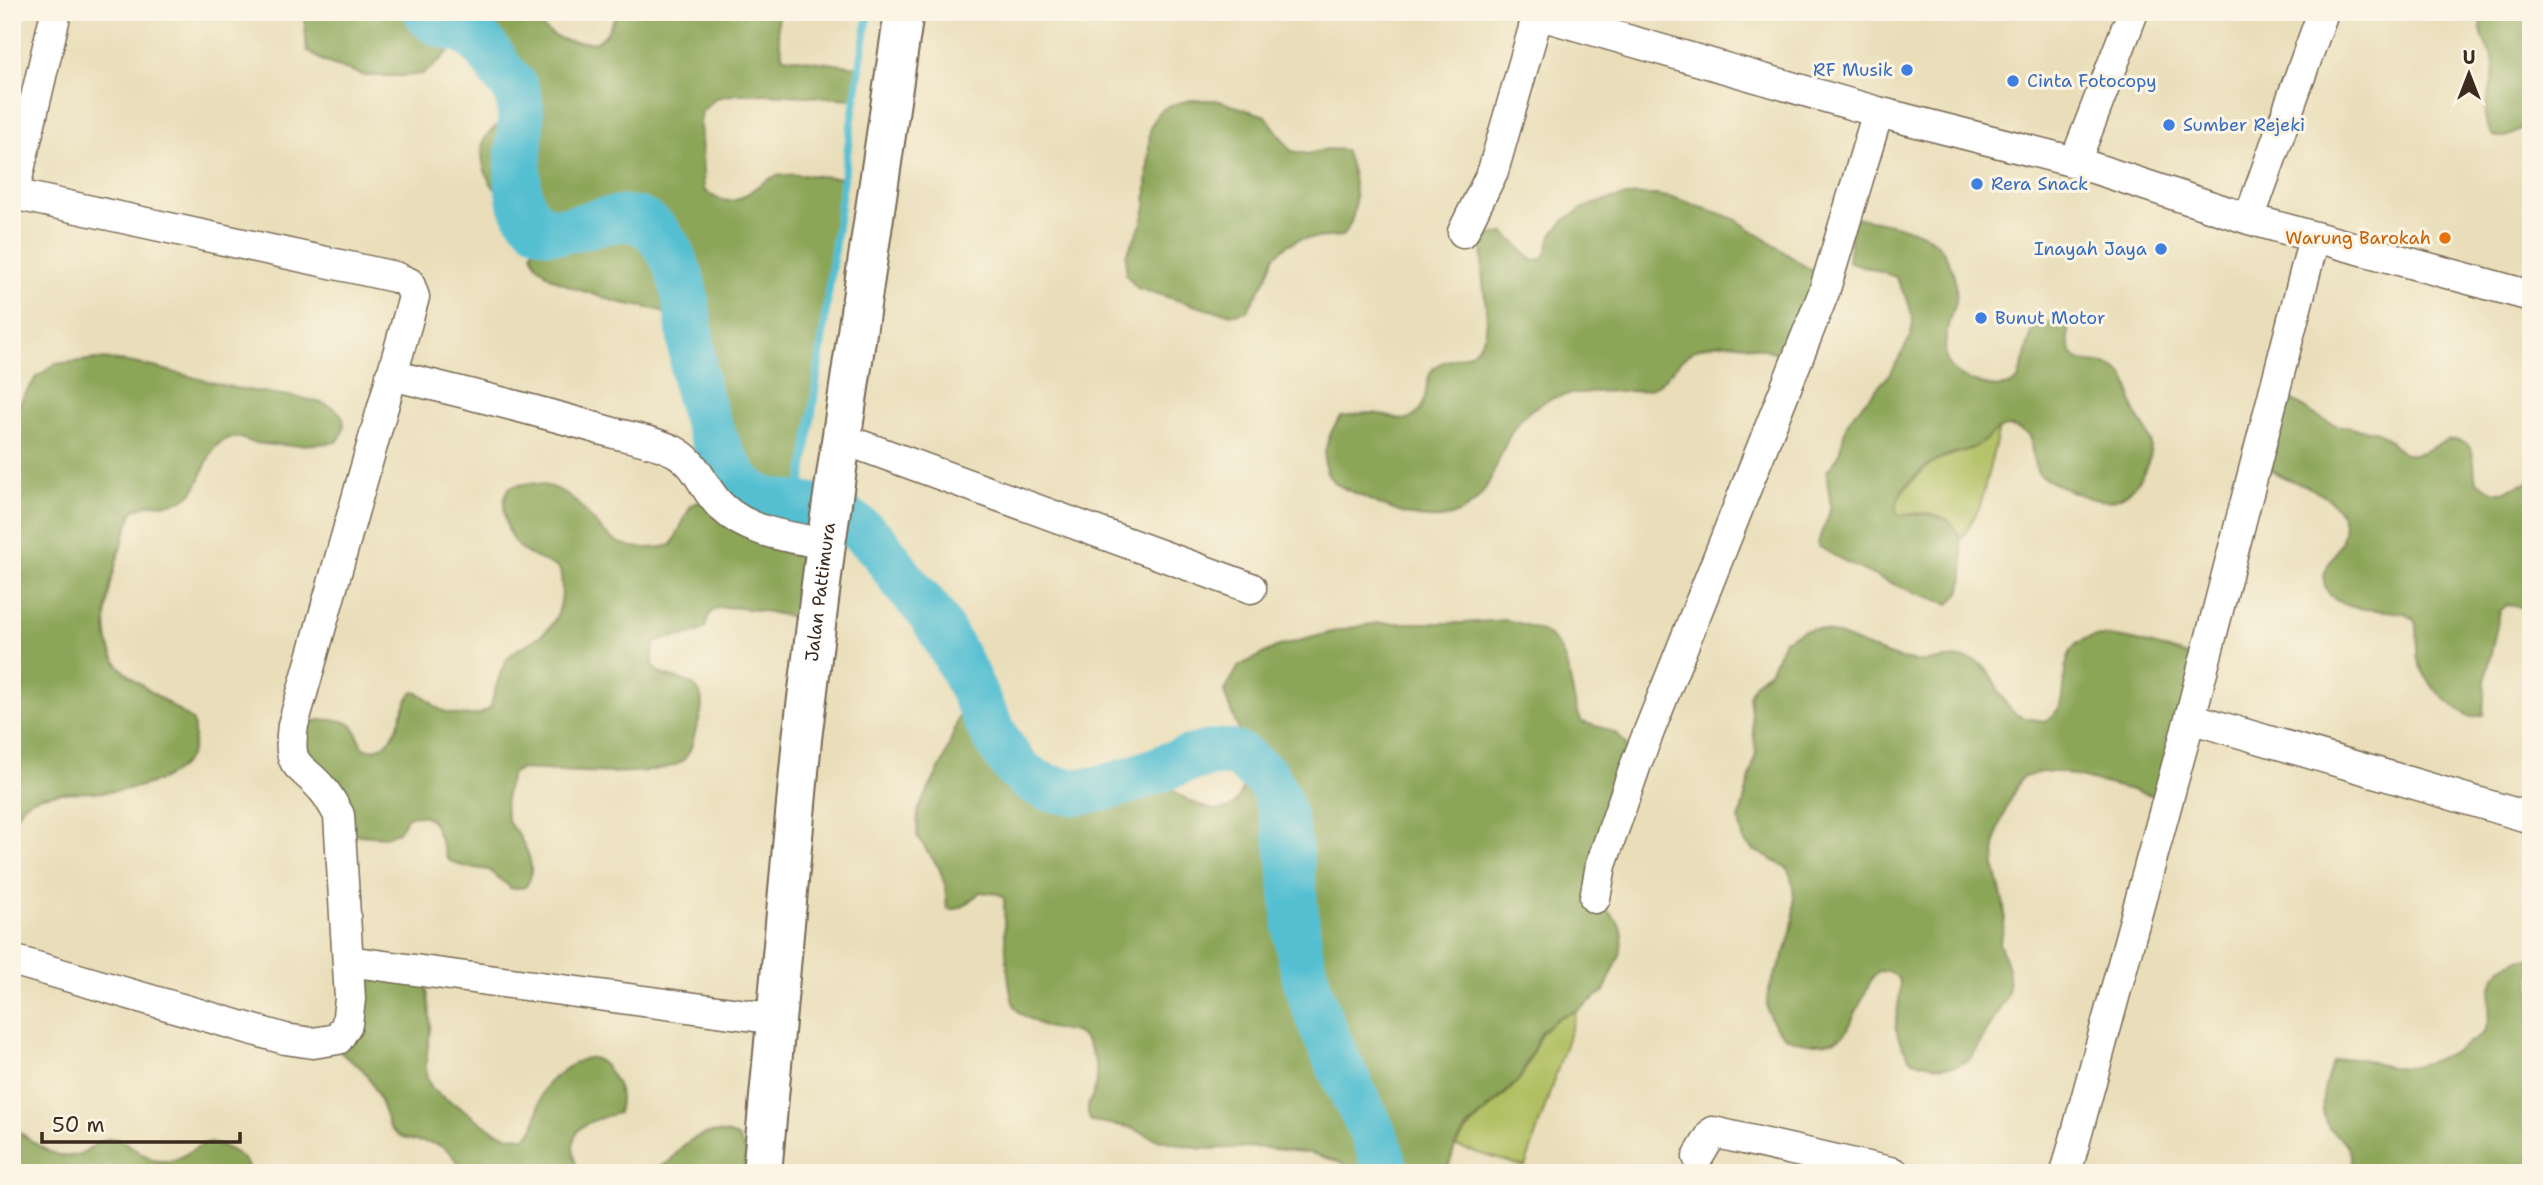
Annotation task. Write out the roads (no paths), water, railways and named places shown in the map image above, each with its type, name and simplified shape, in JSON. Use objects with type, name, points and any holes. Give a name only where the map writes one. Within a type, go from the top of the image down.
[{"type":"main road","name":"Jalan Pattimura","points":[[762,1173],[802,738],[840,442],[904,12]]},
{"type":"street","points":[[12,960],[285,1039],[313,1043],[338,1039],[347,1024],[350,999],[339,814],[324,791],[296,763],[290,749],[293,725],[414,297],[409,283],[394,276],[13,197],[56,12]]},
{"type":"street","points":[[2075,162],[2133,12]]},
{"type":"street","points":[[2249,219],[2323,12]]},
{"type":"street","points":[[1463,232],[1493,171],[1534,13],[1878,112],[2075,162],[2249,219],[2531,296]]},
{"type":"street","points":[[1595,898],[1601,864],[1636,764],[1824,292],[1878,112]]},
{"type":"street","points":[[2073,1171],[2314,238]]},
{"type":"street","points":[[391,375],[657,444],[677,452],[694,465],[720,506],[744,524],[775,534],[827,537]]},
{"type":"street","points":[[840,442],[854,443],[1251,588]]},
{"type":"street","points":[[2190,718],[2531,818]]},
{"type":"street","points":[[348,961],[776,1019]]},
{"type":"street","points":[[1698,1157],[1713,1132],[1894,1173]]},
{"type":"waterway","points":[[427,12],[439,23],[464,31],[475,38],[515,87],[521,123],[518,180],[520,198],[526,213],[538,225],[551,230],[628,219],[643,222],[656,232],[677,266],[683,285],[696,384],[702,407],[733,474],[740,484],[758,497],[826,510],[851,523],[877,545],[937,623],[999,742],[1026,776],[1047,787],[1069,791],[1092,790],[1182,761],[1221,752],[1240,756],[1266,777],[1276,795],[1288,840],[1301,959],[1310,993],[1329,1043],[1376,1141],[1385,1173]]},
{"type":"waterway","points":[[798,506],[849,135],[869,12]]},
{"type":"place","name":"RF Musik","points":[[1907,70]]},
{"type":"place","name":"Cinta Fotocopy","points":[[2013,81]]},
{"type":"place","name":"Sumber Rejeki","points":[[2169,125]]},
{"type":"place","name":"Rera Snack","points":[[1977,184]]},
{"type":"place","name":"Warung Barokah","points":[[2445,238]]},
{"type":"place","name":"Inayah Jaya","points":[[2161,249]]},
{"type":"place","name":"Bunut Motor","points":[[1981,318]]}]
